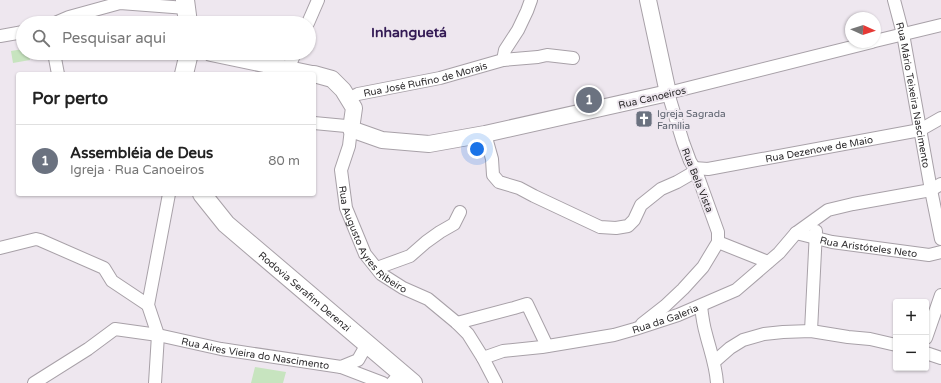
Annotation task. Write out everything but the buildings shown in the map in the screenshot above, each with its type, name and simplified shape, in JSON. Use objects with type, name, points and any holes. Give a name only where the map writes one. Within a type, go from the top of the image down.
[{"type":"main road","points":[[184,72],[187,60]]},
{"type":"main road","name":"Rodovia Serafim Derenzi","points":[[204,196],[226,224],[363,350],[402,380]]},
{"type":"street","points":[[311,16],[318,0]]},
{"type":"street","points":[[504,60],[505,50],[518,30],[531,0]]},
{"type":"street","name":"Rua Bela Vista","points":[[648,0],[668,93],[683,142],[690,161],[695,169],[718,232],[718,242]]},
{"type":"street","name":"Rua Mário Teixeira Nascimento","points":[[894,0],[903,34],[920,130],[936,187],[941,239]]},
{"type":"street","points":[[73,16],[120,3],[186,10]]},
{"type":"street","name":"Rua Canoeiros","points":[[881,40],[941,25]]},
{"type":"street","points":[[0,36],[16,33]]},
{"type":"street","name":"Rua Canoeiros","points":[[316,122],[346,126],[382,140],[429,144],[485,134],[668,93],[850,48]]},
{"type":"street","name":"Rua José Rufino de Morais","points":[[348,98],[358,94],[440,78],[504,60],[547,55],[573,58]]},
{"type":"street","points":[[55,60],[58,72]]},
{"type":"street","name":"Rua Augusto Ayres Ribeiro","points":[[245,60],[303,72]]},
{"type":"street","points":[[288,69],[292,60]]},
{"type":"street","name":"Rua Augusto Ayres Ribeiro","points":[[316,75],[332,79],[343,90],[354,108],[349,146],[341,170],[346,208],[365,254],[381,274],[403,288],[428,299],[457,323],[468,334],[496,383]]},
{"type":"street","name":"Rua Dezenove de Maio","points":[[695,169],[708,169],[920,130],[941,118]]},
{"type":"street","points":[[485,134],[492,159],[493,175],[499,182],[519,188],[600,227],[616,228],[628,226],[634,220],[641,206],[651,197],[661,189],[676,182],[695,169]]},
{"type":"street","name":"Rua da Galeria","points":[[483,358],[502,351],[547,346],[614,335],[678,315],[736,290],[779,253],[796,233],[828,210],[936,187]]},
{"type":"street","points":[[156,383],[158,335],[148,305],[169,196]]},
{"type":"street","points":[[376,268],[410,256],[435,235],[454,224],[460,212]]},
{"type":"street","points":[[811,331],[815,237],[818,217]]},
{"type":"street","name":"Rua Aristóteles Neto","points":[[796,233],[832,242],[929,255],[941,252]]},
{"type":"street","points":[[0,248],[40,240],[104,268],[112,281],[148,305]]},
{"type":"street","points":[[635,329],[683,290],[703,267],[718,242],[768,262]]},
{"type":"street","points":[[677,295],[696,307],[706,333],[714,362],[717,383]]},
{"type":"street","points":[[927,335],[941,295]]},
{"type":"street","points":[[457,323],[527,304],[547,346]]},
{"type":"street","name":"Rua Aires Vieira do Nascimento","points":[[34,383],[115,329],[158,335],[221,349],[341,367],[358,360],[363,350]]},
{"type":"street","points":[[714,362],[730,348],[743,340],[764,334],[783,332],[811,331],[870,339],[893,344]]},
{"type":"street","points":[[363,350],[380,382]]},
{"type":"street","points":[[929,354],[941,358]]},
{"type":"street","points":[[341,367],[380,382]]},
{"type":"green space","points":[[16,50],[16,60],[30,60],[13,63],[11,51]]},
{"type":"green space","points":[[255,367],[286,372],[283,383],[251,383]]},
{"type":"place","name":"Assembléia de Deus","points":[[589,100]]},
{"type":"place","name":"Igreja Sagrada Família","points":[[644,119]]},
{"type":"district","name":"Inhanguetá","points":[[409,32]]}]
